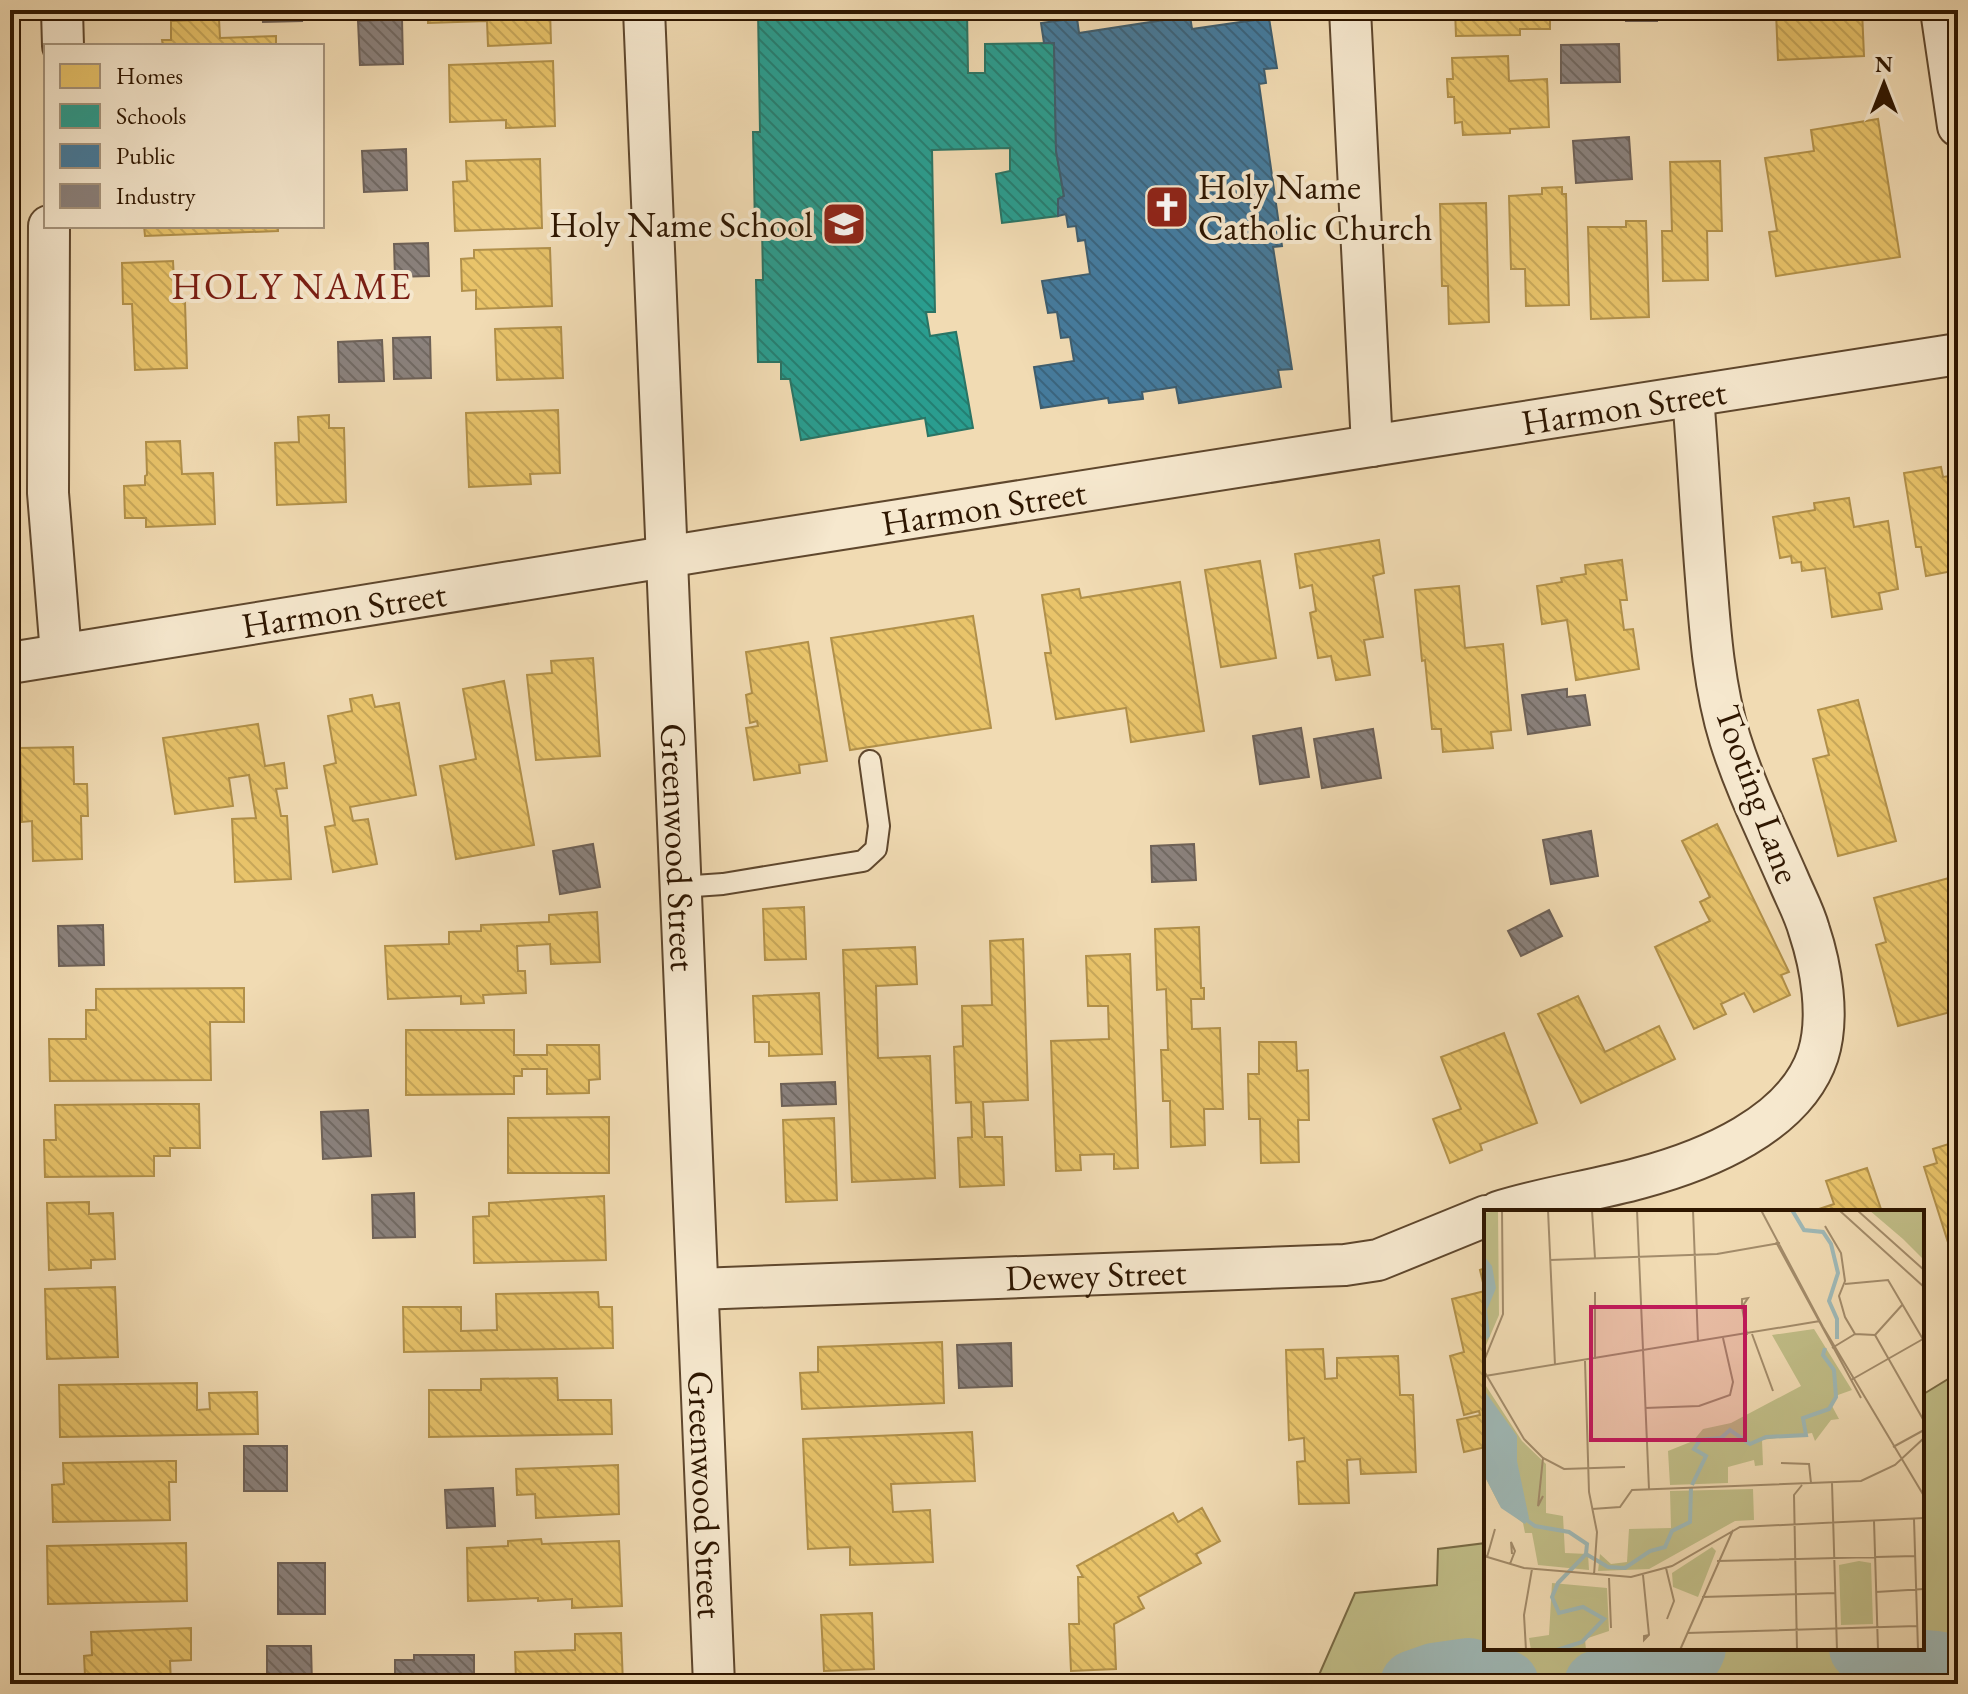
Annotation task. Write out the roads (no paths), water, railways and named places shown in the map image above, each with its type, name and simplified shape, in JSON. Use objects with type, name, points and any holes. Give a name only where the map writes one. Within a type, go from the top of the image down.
[{"type":"street","points":[[62,10],[63,44]]},
{"type":"street","name":"Greenwood Street","points":[[644,10],[714,1684]]},
{"type":"street","points":[[1350,10],[1372,446]]},
{"type":"street","points":[[1941,10],[1958,126]]},
{"type":"street","points":[[49,228],[48,493],[61,654]]},
{"type":"street","name":"Harmon Street","points":[[10,663],[1958,354]]},
{"type":"street","name":"Tooting Lane","points":[[1504,1210],[1689,1164],[1726,1147],[1753,1132],[1797,1091],[1818,1055],[1823,1023],[1817,956],[1808,925],[1741,772],[1718,687],[1711,637],[1693,396]]},
{"type":"street","name":"Dewey Street","points":[[698,1289],[1345,1265],[1378,1260],[1484,1217]]},
{"type":"lane","points":[[680,887],[723,884],[863,861],[876,849],[879,826],[870,761]]},
{"type":"waterway","points":[[1598,1684],[1663,1666],[1691,1650]]},
{"type":"waterway","points":[[1866,1650],[1883,1660],[1937,1665],[1958,1675]]},
{"type":"waterway","points":[[1414,1684],[1434,1677],[1469,1672],[1505,1684]]},
{"type":"place","name":"Holy Name Catholic Church","points":[[1167,207]]},
{"type":"place","name":"Holy Name School","points":[[844,224]]},
{"type":"district","name":"HOLY NAME","points":[[292,285]]}]
